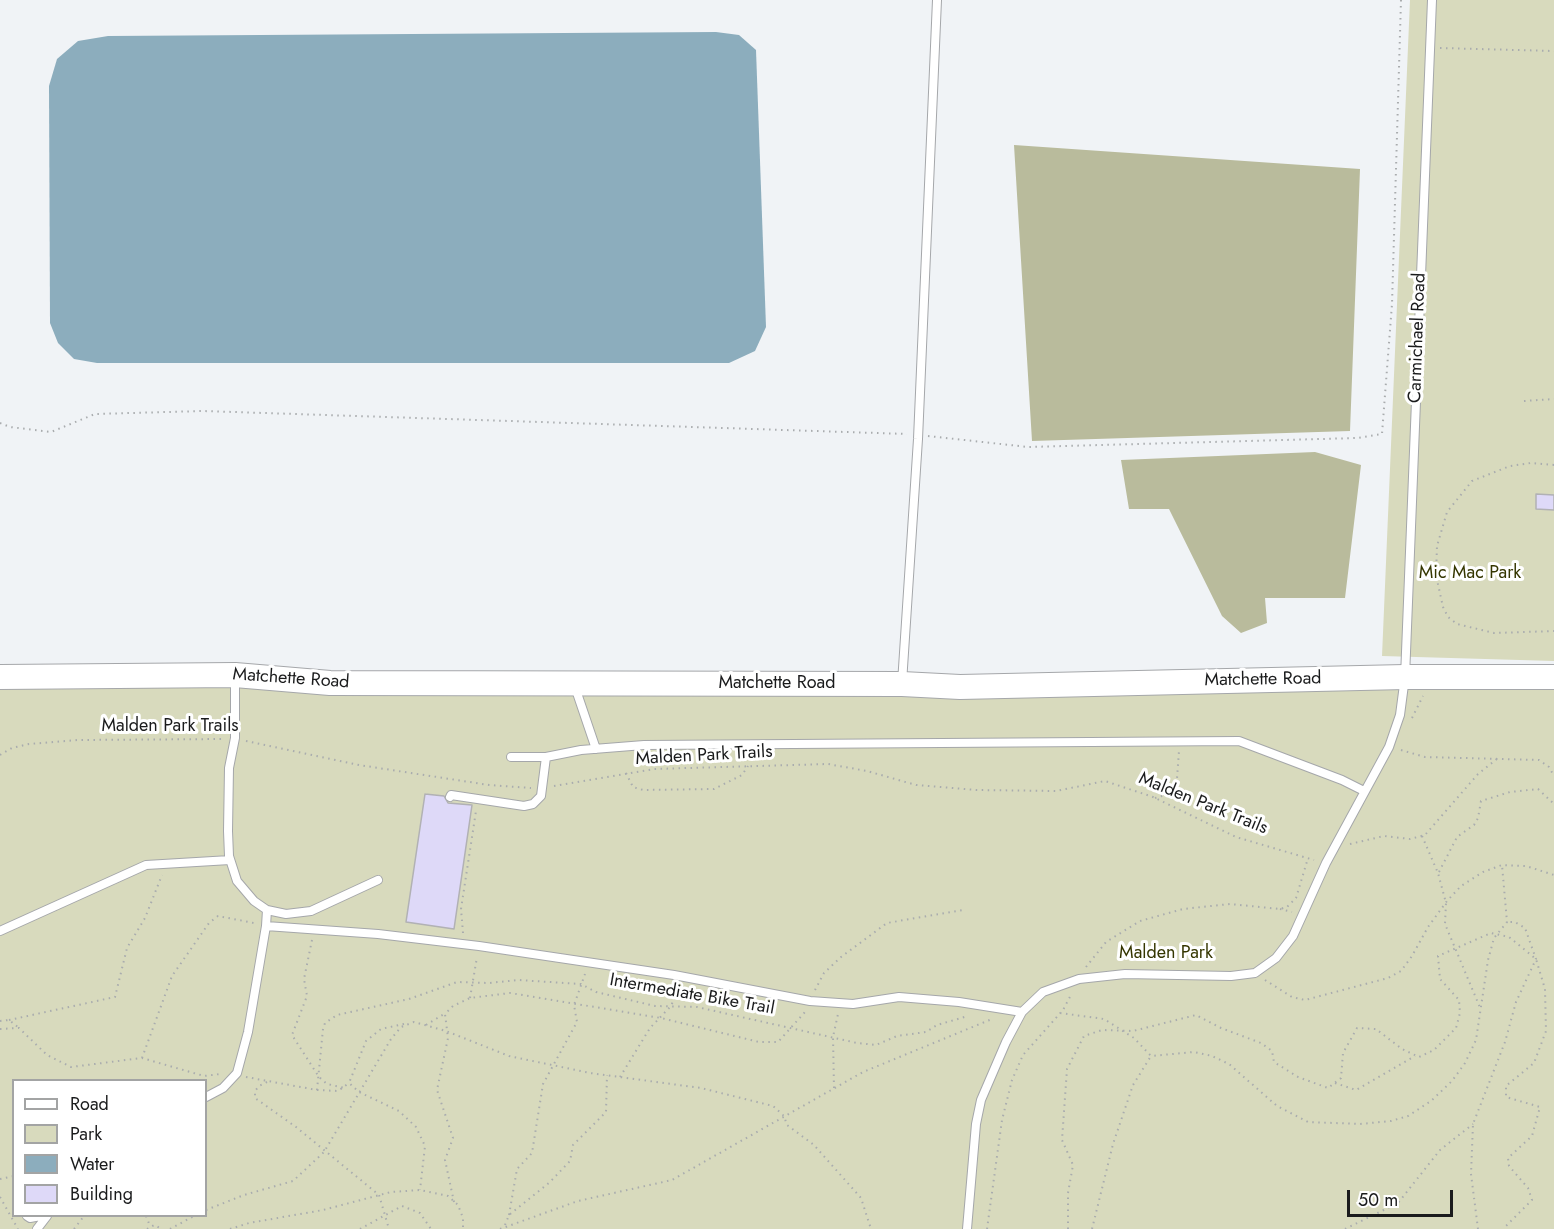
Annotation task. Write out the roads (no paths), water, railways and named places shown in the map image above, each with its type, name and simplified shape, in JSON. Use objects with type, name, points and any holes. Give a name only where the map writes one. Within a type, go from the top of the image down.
[{"type":"main road","name":"Matchette Road","points":[[0,677],[235,675],[330,683],[902,684],[972,687],[1405,677],[1554,677]]},
{"type":"lane","points":[[902,684],[918,434],[937,0]]},
{"type":"lane","name":"Carmichael Road","points":[[1022,1012],[1043,992],[1079,979],[1125,974],[1231,976],[1255,973],[1276,958],[1293,936],[1326,863],[1389,747],[1400,715],[1405,677],[1432,0]]},
{"type":"lane","points":[[235,675],[235,738],[230,768],[228,831],[230,860],[237,880],[254,901],[267,910],[286,914],[311,910],[378,880]]},
{"type":"lane","points":[[574,684],[596,749]]},
{"type":"lane","points":[[510,757],[546,757],[596,749],[644,745],[1239,741],[1342,780],[1364,791]]},
{"type":"lane","points":[[450,797],[451,795],[524,806],[538,801],[546,757]]},
{"type":"lane","points":[[0,931],[146,865],[230,860]]},
{"type":"lane","points":[[207,1096],[223,1088],[235,1075],[248,1032],[267,910]]},
{"type":"lane","points":[[266,926],[479,946],[674,975],[810,1000],[853,1004],[899,997],[959,1002],[1001,1011],[1022,1012],[1001,1052],[981,1100],[976,1124],[967,1229]]},
{"type":"water","points":[[716,32],[739,35],[756,50],[766,327],[755,351],[729,363],[97,363],[74,359],[58,343],[50,323],[49,86],[57,59],[78,41],[108,36]]},
{"type":"park label","name":"Mic Mac Park","points":[[1470,574]]},
{"type":"park label","name":"Malden Park","points":[[1166,954]]}]
